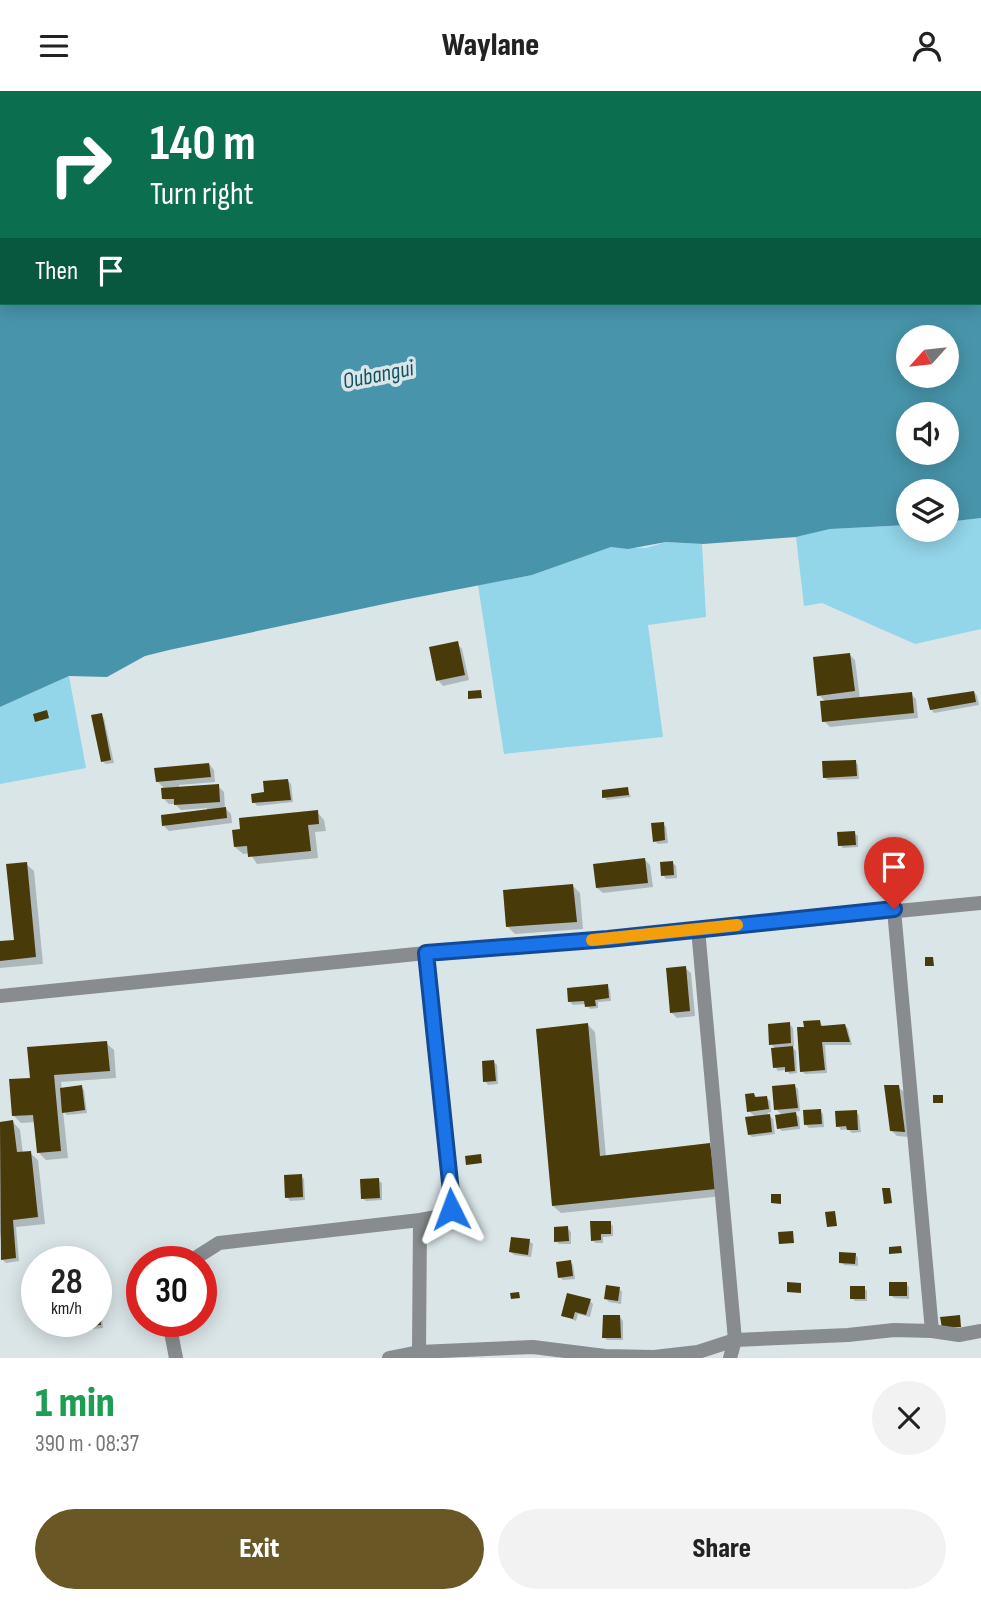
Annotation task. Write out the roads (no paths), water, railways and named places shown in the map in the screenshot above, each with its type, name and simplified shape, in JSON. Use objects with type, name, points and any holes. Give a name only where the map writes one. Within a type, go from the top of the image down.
[{"type":"street","points":[[0,996],[426,953],[608,939],[894,909],[981,903]]},
{"type":"street","points":[[894,909],[932,1331]]},
{"type":"street","points":[[698,929],[735,1340],[730,1358]]},
{"type":"street","points":[[214,1246],[219,1243],[420,1220],[442,1216],[451,1209],[426,953]]},
{"type":"street","points":[[419,1352],[420,1220]]},
{"type":"street","points":[[389,1358],[419,1352],[533,1346],[605,1356],[654,1357],[698,1352],[735,1340],[848,1335],[894,1330],[959,1335],[981,1331]]},
{"type":"street","points":[[172,1337],[176,1358]]},
{"type":"water","name":"Oubangui","points":[[0,305],[981,305],[981,518],[959,521],[959,479],[896,479],[896,526],[830,529],[796,537],[703,544],[666,542],[628,549],[611,547],[532,575],[145,656],[107,677],[69,676],[0,707]]}]
